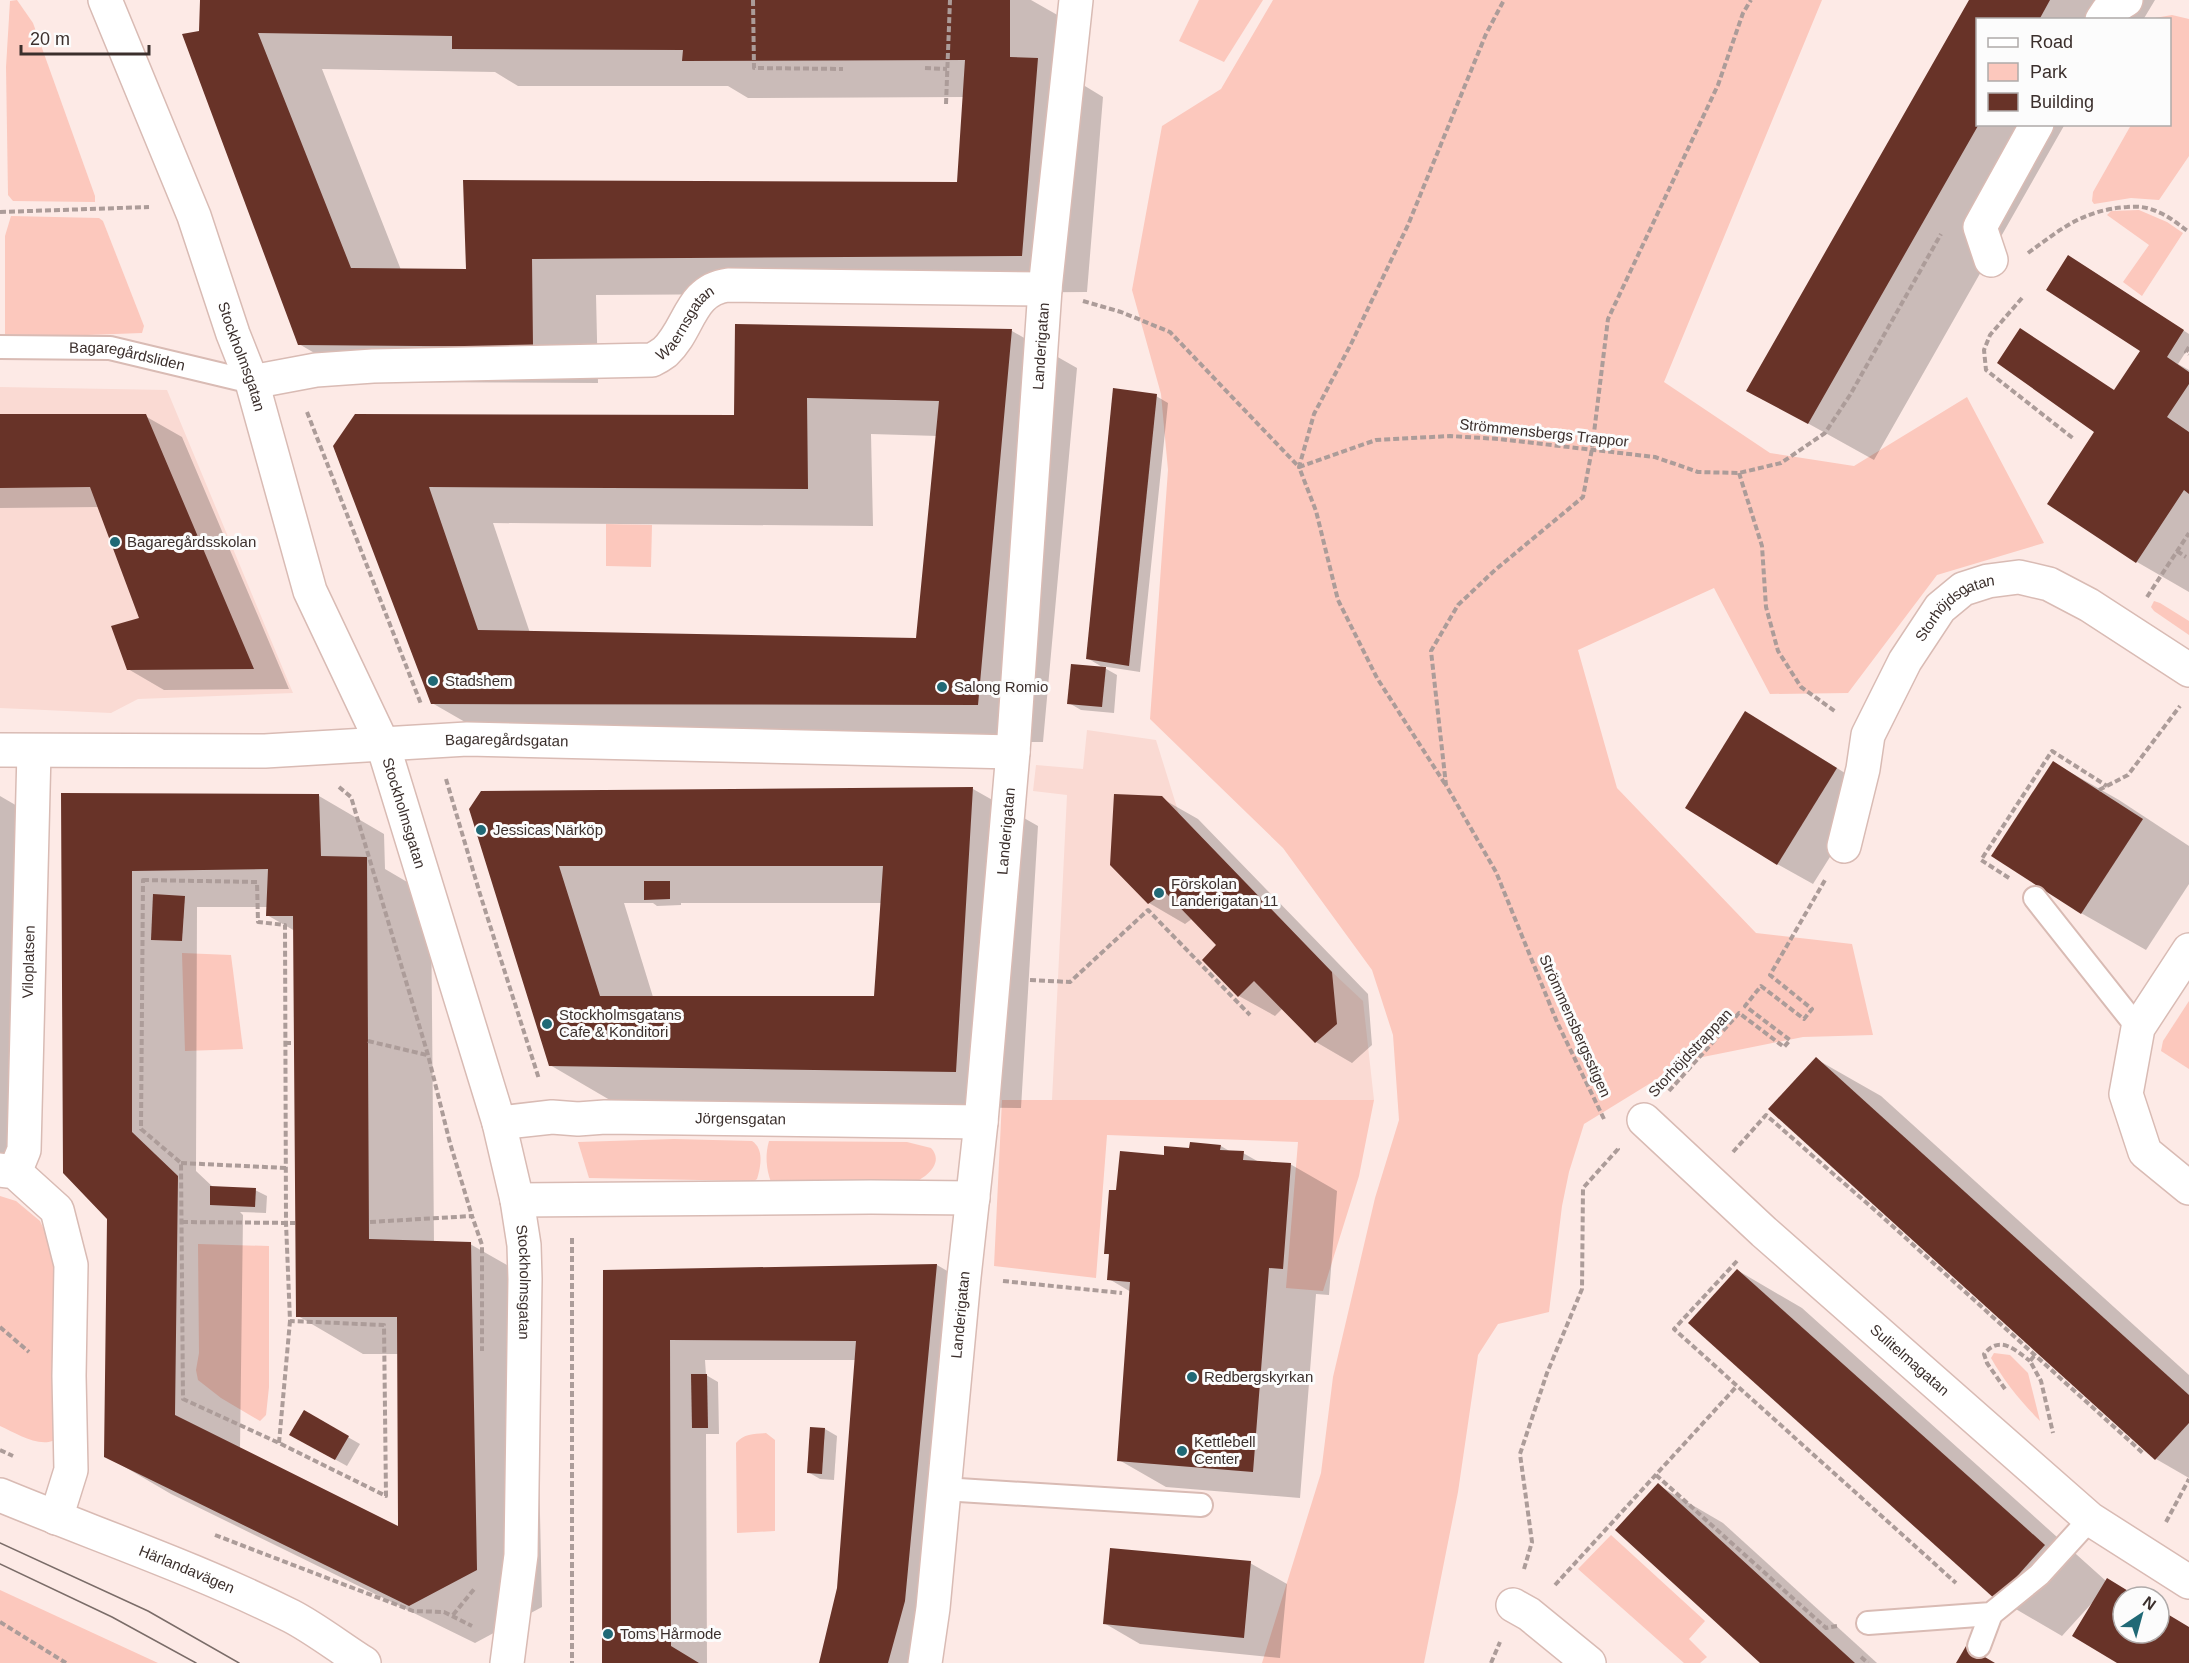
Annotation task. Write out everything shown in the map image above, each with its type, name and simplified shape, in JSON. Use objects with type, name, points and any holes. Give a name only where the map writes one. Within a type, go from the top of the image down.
[{"type":"street","name":"Stockholmsgatan","points":[[105,0],[189,205],[233,334],[252,382],[310,591],[383,745],[499,1123],[517,1200],[524,1245],[525,1279],[521,1555],[507,1663]]},
{"type":"street","name":"Landerigatan","points":[[926,1663],[994,979],[1013,752],[1045,289],[1076,0]]},
{"type":"street","points":[[2103,18],[2108,11],[2126,0]]},
{"type":"street","points":[[2005,260],[1980,227],[2036,126]]},
{"type":"street","name":"Waernsgatan","points":[[252,382],[316,370],[373,366],[652,360],[664,352],[680,331],[696,303],[715,286],[1045,289]]},
{"type":"street","name":"Storhöjdsgatan","points":[[1844,846],[1863,769],[1868,735],[1905,661],[1940,608],[1963,589],[1988,581],[2019,577],[2049,584],[2089,605],[2189,670]]},
{"type":"street","name":"Bagaregårdsgatan","points":[[0,750],[265,751],[467,739],[1013,752]]},
{"type":"street","name":"Viloplatsen","points":[[34,751],[24,1150],[7,1171],[57,1210],[71,1265],[69,1376],[71,1470],[56,1518]]},
{"type":"street","points":[[2189,950],[2138,1028],[2126,1094],[2145,1152],[2189,1188]]},
{"type":"street","name":"Jörgensgatan","points":[[499,1123],[552,1117],[981,1122]]},
{"type":"street","name":"Sulitelmagatan","points":[[1644,1120],[1764,1232],[2090,1519],[2189,1582]]},
{"type":"street","points":[[517,1200],[973,1198]]},
{"type":"street","name":"Härlandavägen","points":[[0,1496],[143,1551],[233,1589],[294,1618],[364,1663]]},
{"type":"street","points":[[1513,1605],[1529,1614],[1589,1663]]},
{"type":"lane","name":"Bagaregårdsliden","points":[[0,347],[110,348],[252,382]]},
{"type":"lane","points":[[2035,898],[2138,1028]]},
{"type":"lane","points":[[943,1489],[1201,1505]]},
{"type":"lane","points":[[1979,1646],[1991,1614],[2039,1575],[2090,1519]]},
{"type":"lane","points":[[1868,1623],[1991,1614]]},
{"type":"path","points":[[753,0],[754,68],[843,69]]},
{"type":"path","points":[[946,104],[950,0]]},
{"type":"path","points":[[1299,467],[1314,414],[1351,344],[1408,225],[1485,34],[1504,0]]},
{"type":"path","name":"Strömmensbergsstigen","points":[[1608,1128],[1557,1022],[1496,872],[1446,785],[1431,651],[1458,605],[1495,570],[1583,497],[1592,449],[1608,319],[1718,86],[1743,13],[1751,0]]},
{"type":"path","points":[[925,68],[947,69]]},
{"type":"path","points":[[0,212],[189,205]]},
{"type":"path","points":[[2005,260],[2092,212],[2117,208],[2140,206],[2158,212],[2189,232]]},
{"type":"path","name":"Strömmensbergs Trappor","points":[[1299,467],[1376,440],[1450,436],[1499,439],[1655,457],[1698,472],[1739,473],[1781,463],[1825,433],[1850,395],[1946,226]]},
{"type":"path","points":[[1045,289],[1121,312],[1170,332],[1299,467],[1316,511],[1338,600],[1377,678],[1446,785]]},
{"type":"path","points":[[2022,298],[1990,335],[1984,350],[1986,370],[2074,440]]},
{"type":"path","points":[[2189,347],[2186,352],[2189,354]]},
{"type":"path","points":[[1739,473],[1762,546],[1766,607],[1778,651],[1801,687]]},
{"type":"path","points":[[2125,630],[2189,533]]},
{"type":"path","points":[[2177,551],[2186,558]]},
{"type":"path","points":[[2099,790],[2128,775],[2182,703]]},
{"type":"path","points":[[2035,898],[1981,860],[2052,751],[2107,786]]},
{"type":"path","points":[[337,785],[351,797],[428,1055],[450,1143],[482,1245],[482,1362]]},
{"type":"path","name":"Storhöjdstrappan","points":[[1618,1149],[1739,1013],[1784,1047],[1790,1040],[1745,1006],[1761,986],[1804,1019],[1812,1009],[1770,975],[1844,846]]},
{"type":"path","points":[[279,1443],[290,1321],[286,1223],[286,1168],[285,1043],[285,925],[258,922],[257,882],[143,880],[141,1129],[181,1163],[286,1168]]},
{"type":"path","points":[[994,979],[1070,982],[1148,910],[1250,1015]]},
{"type":"path","points":[[368,1041],[428,1055]]},
{"type":"path","points":[[285,1043],[294,1042]]},
{"type":"path","points":[[1748,1134],[1766,1115],[1877,1212],[2144,1454]]},
{"type":"path","points":[[1491,1663],[1513,1605],[1532,1542],[1520,1454],[1547,1373],[1582,1289],[1583,1188],[1618,1149],[1613,1138]]},
{"type":"path","points":[[181,1163],[183,1399],[386,1496],[384,1326],[290,1321]]},
{"type":"path","points":[[369,1222],[472,1215]]},
{"type":"path","points":[[182,1222],[295,1223]]},
{"type":"path","points":[[1764,1232],[1674,1329],[1991,1614]]},
{"type":"path","points":[[964,1277],[1122,1293]]},
{"type":"path","points":[[2008,1394],[1987,1363],[1984,1354],[1995,1344],[2003,1344],[2018,1351],[2030,1361],[2041,1381],[2049,1419]]},
{"type":"path","points":[[2030,1361],[2034,1356]]},
{"type":"path","points":[[1572,1566],[1737,1386]]},
{"type":"path","points":[[2047,1435],[2054,1437]]},
{"type":"path","points":[[1656,1475],[1826,1628],[1868,1623]]},
{"type":"path","points":[[2165,1524],[2189,1479]]},
{"type":"path","points":[[212,1534],[413,1611],[435,1610],[453,1615],[473,1592],[478,1582]]},
{"type":"path","points":[[0,1622],[66,1663]]},
{"type":"shaded area","name":"Bagaregårdsskolan","points":[[0,387],[167,390],[293,693],[138,699],[111,713],[0,708]]},
{"type":"shaded area","name":"Förskolan Landerigatan 11","points":[[1087,730],[1156,740],[1179,814],[1363,1001],[1374,1100],[1052,1100],[1067,795],[1033,791],[1036,765],[1083,769]]},
{"type":"green space","points":[[17,0],[33,23],[95,196],[95,202],[13,201],[8,195],[6,67],[10,1]]},
{"type":"green space","points":[[1199,0],[1263,0],[1224,62],[1179,41]]},
{"type":"green space","points":[[1273,0],[1822,0],[1664,382],[1770,453],[1854,466],[1967,397],[2044,543],[1937,575],[1848,693],[1770,694],[1714,588],[1578,650],[1617,788],[1756,933],[1852,944],[1873,1035],[1803,1037],[1688,1060],[1584,1124],[1569,1172],[1562,1206],[1549,1312],[1498,1324],[1478,1355],[1458,1492],[1424,1663],[1262,1663],[1321,1473],[1333,1377],[1375,1198],[1399,1120],[1393,1035],[1372,970],[1283,848],[1150,719],[1168,470],[1161,394],[1132,290],[1162,126],[1221,89]]},
{"type":"green space","points":[[2172,15],[2189,19],[2189,156],[2159,200],[2131,198],[2094,204],[2093,192],[2130,126],[2171,126],[2171,18],[2155,18]]},
{"type":"green space","points":[[2139,210],[2167,222],[2183,233],[2142,296],[2123,282],[2149,245],[2107,215],[2111,211]]},
{"type":"green space","points":[[11,216],[99,218],[103,221],[144,326],[142,333],[5,338],[5,236]]},
{"type":"green space","points":[[606,524],[652,525],[651,567],[606,566]]},
{"type":"green space","points":[[2154,601],[2189,621],[2189,635],[2154,611],[2151,607]]},
{"type":"green space","points":[[182,953],[231,955],[243,1049],[185,1051]]},
{"type":"green space","points":[[2189,1001],[2189,1069],[2161,1051],[2163,1041]]},
{"type":"green space","points":[[1002,1100],[1374,1100],[1359,1176],[1323,1291],[1286,1288],[1298,1142],[1107,1135],[1096,1278],[994,1266]]},
{"type":"green space","points":[[674,1139],[752,1141],[760,1153],[757,1179],[754,1181],[589,1178],[578,1142]]},
{"type":"green space","points":[[769,1141],[907,1142],[931,1148],[936,1158],[933,1168],[915,1182],[771,1182],[767,1162]]},
{"type":"green space","points":[[0,1196],[16,1201],[40,1221],[52,1247],[55,1276],[55,1440],[48,1442],[27,1439],[0,1426]]},
{"type":"green space","points":[[198,1244],[269,1246],[269,1387],[266,1415],[260,1421],[221,1398],[198,1380],[196,1370],[199,1353]]},
{"type":"green space","points":[[1994,1353],[2010,1355],[2028,1373],[2040,1421],[2001,1375],[1991,1358]]},
{"type":"green space","points":[[766,1433],[775,1440],[775,1531],[737,1533],[736,1443],[746,1436]]},
{"type":"green space","points":[[1611,1535],[1705,1621],[1689,1639],[1707,1657],[1700,1663],[1684,1663],[1578,1569]]},
{"type":"green space","points":[[0,1590],[158,1663],[0,1663]]},
{"type":"building","points":[[200,0],[1010,0],[1010,57],[1038,58],[1022,256],[532,259],[533,347],[298,345],[182,34],[199,31]],"holes":[[[258,33],[452,36],[452,49],[683,50],[682,61],[965,60],[957,182],[463,180],[466,269],[351,268]]]},
{"type":"building","points":[[1969,0],[2050,0],[2040,18],[1976,18],[1976,126],[1978,126],[1808,424],[1746,391]]},
{"type":"building","points":[[2068,255],[2184,330],[2167,357],[2189,372],[2189,384],[2167,417],[2189,432],[2189,494],[2184,490],[2136,563],[2047,504],[2094,432],[1997,363],[2020,328],[2114,390],[2140,351],[2046,290]]},
{"type":"building","points":[[735,324],[1012,329],[978,705],[431,704],[333,446],[355,414],[734,415]],"holes":[[[807,398],[939,401],[916,638],[478,630],[429,487],[808,489]]]},
{"type":"building","points":[[1113,388],[1157,394],[1129,666],[1086,659]]},
{"type":"building","points":[[0,414],[146,414],[254,669],[127,670],[111,626],[139,618],[90,487],[0,488]]},
{"type":"building","points":[[1071,664],[1106,667],[1102,707],[1067,704]]},
{"type":"building","points":[[1745,711],[1837,768],[1777,865],[1685,808]]},
{"type":"building","points":[[2053,761],[2143,819],[2081,914],[1991,856]]},
{"type":"building","points":[[973,787],[956,1072],[549,1066],[469,809],[481,791]],"holes":[[[559,866],[883,866],[874,996],[600,996]]]},
{"type":"building","points":[[61,793],[319,794],[321,856],[367,857],[369,1239],[471,1242],[477,1570],[409,1606],[104,1457],[107,1219],[63,1173]],"holes":[[[268,869],[266,916],[293,916],[296,1317],[397,1317],[398,1526],[175,1415],[178,1176],[132,1132],[132,871]]]},
{"type":"building","points":[[1114,794],[1162,796],[1332,972],[1337,1024],[1315,1043],[1254,981],[1238,997],[1202,960],[1216,945],[1165,892],[1148,904],[1110,865]]},
{"type":"building","points":[[644,881],[670,881],[670,899],[644,900]]},
{"type":"building","points":[[153,894],[185,896],[182,941],[151,940]]},
{"type":"building","points":[[1816,1057],[2189,1395],[2189,1423],[2155,1460],[1768,1109]]},
{"type":"building","name":"Redbergskyrkan","points":[[1190,1142],[1221,1145],[1220,1150],[1244,1151],[1243,1160],[1291,1163],[1283,1269],[1269,1268],[1253,1472],[1117,1461],[1130,1282],[1107,1280],[1109,1254],[1104,1254],[1109,1190],[1116,1190],[1120,1151],[1164,1155],[1164,1146],[1189,1148]]},
{"type":"building","points":[[210,1186],[256,1188],[255,1207],[210,1205]]},
{"type":"building","points":[[937,1264],[905,1601],[888,1663],[819,1663],[837,1588],[856,1341],[670,1340],[671,1646],[699,1663],[602,1663],[603,1270]]},
{"type":"building","points":[[1737,1269],[2045,1545],[1996,1600],[1688,1323]]},
{"type":"building","points":[[691,1374],[707,1374],[708,1428],[692,1428]]},
{"type":"building","points":[[304,1410],[349,1436],[335,1460],[289,1435]]},
{"type":"building","points":[[810,1427],[825,1428],[822,1474],[807,1473]]},
{"type":"building","points":[[1658,1483],[1855,1663],[1760,1663],[1615,1530]]},
{"type":"building","points":[[1110,1548],[1251,1561],[1244,1638],[1103,1624]]},
{"type":"building","points":[[2107,1578],[2118,1585],[2111,1585],[2111,1645],[2171,1645],[2171,1616],[2189,1627],[2189,1663],[2117,1663],[2072,1636]]},
{"type":"building","points":[[1966,1646],[1995,1663],[1956,1663]]},
{"type":"tram line","points":[[0,1543],[148,1611],[239,1663]]},
{"type":"tram line","points":[[0,1564],[112,1617],[196,1663]]},
{"type":"place","name":"Bagaregårdsskolan","points":[[115,542]]},
{"type":"place","name":"Stadshem","points":[[433,681]]},
{"type":"place","name":"Salong Romio","points":[[942,687]]},
{"type":"place","name":"Jessicas Närköp","points":[[481,830]]},
{"type":"place","name":"Förskolan Landerigatan 11","points":[[1159,893]]},
{"type":"place","name":"Stockholmsgatans Cafe & Konditori","points":[[547,1024]]},
{"type":"place","name":"Redbergskyrkan","points":[[1192,1377]]},
{"type":"place","name":"Kettlebell Center","points":[[1182,1451]]},
{"type":"place","name":"Toms Hårmode","points":[[608,1634]]}]
